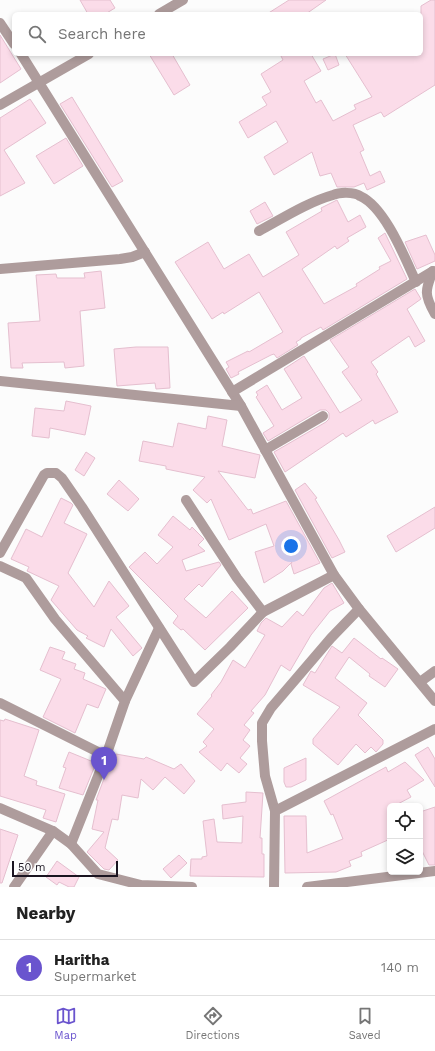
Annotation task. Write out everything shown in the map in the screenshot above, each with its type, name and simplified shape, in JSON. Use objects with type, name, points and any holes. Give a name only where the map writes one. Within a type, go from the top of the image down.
[{"type":"street","points":[[162,12],[183,0]]},
{"type":"street","points":[[0,23],[12,41]]},
{"type":"street","points":[[22,56],[241,406],[334,575],[359,609],[435,702]]},
{"type":"street","points":[[0,105],[86,56]]},
{"type":"street","points":[[259,231],[318,200],[335,194],[360,195],[371,204],[386,222],[395,236],[416,282]]},
{"type":"street","points":[[0,268],[120,259],[132,257],[145,252]]},
{"type":"street","points":[[232,392],[416,282],[434,269]]},
{"type":"street","points":[[434,269],[426,286],[427,297],[435,314]]},
{"type":"street","points":[[0,381],[241,406]]},
{"type":"street","points":[[265,450],[323,416]]},
{"type":"street","points":[[0,553],[44,475],[47,473],[56,473],[62,478],[82,507],[194,682],[263,612],[334,575]]},
{"type":"street","points":[[186,500],[237,578],[263,612]]},
{"type":"street","points":[[0,566],[26,578],[55,618],[125,701]]},
{"type":"street","points":[[274,887],[275,811],[264,776],[262,723],[271,708],[331,638],[359,609]]},
{"type":"street","points":[[71,844],[106,756],[125,701],[159,628]]},
{"type":"street","points":[[420,682],[435,671]]},
{"type":"street","points":[[0,703],[106,756]]},
{"type":"street","points":[[275,811],[435,729]]},
{"type":"street","points":[[0,808],[53,831],[71,844],[98,874],[141,884],[192,887]]},
{"type":"street","points":[[14,887],[53,831]]},
{"type":"street","points":[[307,887],[435,871]]},
{"type":"building","points":[[80,0],[110,0],[115,8],[108,12],[87,12]]},
{"type":"building","points":[[289,0],[326,0],[309,12],[270,12]]},
{"type":"building","points":[[431,0],[435,0],[435,85],[384,117],[381,112],[353,125],[364,150],[360,152],[370,176],[380,171],[385,182],[367,190],[364,183],[354,187],[337,187],[331,173],[320,176],[312,152],[274,175],[264,157],[288,142],[276,121],[248,138],[239,122],[267,105],[262,97],[271,92],[261,74],[283,60],[281,56],[312,56],[321,71],[304,81],[316,103],[321,100],[333,121],[356,109],[354,105],[372,97],[346,56],[423,56],[423,12],[421,12],[421,6]]},
{"type":"building","points":[[0,35],[21,69],[0,83]]},
{"type":"building","points":[[150,56],[173,56],[190,85],[174,95]]},
{"type":"building","points":[[330,56],[336,56],[339,65],[328,70],[323,59]]},
{"type":"building","points":[[72,97],[123,181],[112,187],[60,104]]},
{"type":"building","points":[[30,99],[46,123],[4,150],[25,183],[0,196],[0,118]]},
{"type":"building","points":[[66,138],[83,166],[54,184],[36,156]]},
{"type":"building","points":[[337,200],[348,222],[360,215],[366,227],[347,238],[349,241],[337,249],[335,246],[302,269],[324,304],[357,286],[356,284],[380,269],[379,267],[391,261],[378,238],[385,233],[407,279],[323,330],[321,327],[301,338],[296,342],[298,345],[277,358],[274,354],[271,355],[238,372],[239,374],[231,378],[226,369],[229,367],[226,362],[248,351],[249,352],[283,332],[259,292],[224,314],[223,312],[212,319],[175,262],[208,242],[224,269],[249,254],[263,277],[299,255],[286,232],[322,211],[321,208]]},
{"type":"building","points":[[265,202],[273,216],[257,224],[250,211]]},
{"type":"building","points":[[426,235],[435,255],[435,261],[417,269],[405,242]]},
{"type":"building","points":[[101,271],[105,308],[80,311],[84,366],[65,368],[64,362],[22,363],[23,368],[11,368],[8,323],[40,321],[36,275],[56,274],[57,278],[85,278],[84,273]]},
{"type":"building","points":[[415,289],[421,299],[407,309],[425,341],[415,347],[409,336],[371,362],[378,372],[376,374],[398,412],[375,424],[373,420],[346,437],[343,433],[285,472],[274,452],[326,422],[329,419],[329,413],[326,410],[320,410],[268,441],[263,433],[274,426],[256,397],[258,395],[256,392],[267,385],[282,410],[302,398],[284,369],[304,356],[340,413],[362,400],[342,372],[349,367],[330,340]]},
{"type":"building","points":[[168,347],[170,388],[156,389],[155,383],[117,386],[114,349]]},
{"type":"building","points":[[66,401],[91,406],[85,435],[50,428],[49,438],[32,436],[35,408],[64,411]]},
{"type":"building","points":[[208,416],[227,420],[222,446],[260,455],[255,478],[218,471],[248,510],[251,509],[253,514],[286,501],[320,563],[294,574],[291,564],[292,562],[283,571],[264,583],[255,552],[274,546],[266,524],[229,540],[211,499],[207,503],[193,490],[205,477],[166,469],[166,466],[139,461],[143,441],[173,447],[178,423],[206,429]]},
{"type":"building","points":[[86,452],[95,458],[84,476],[75,470]]},
{"type":"building","points":[[119,480],[139,499],[128,511],[107,494]]},
{"type":"building","points":[[305,483],[317,498],[315,499],[345,552],[332,558],[295,490]]},
{"type":"building","points":[[61,498],[73,505],[64,523],[87,534],[68,573],[94,607],[109,581],[129,606],[116,617],[142,648],[133,656],[111,629],[104,647],[86,638],[88,636],[77,630],[51,600],[59,586],[27,571],[29,567],[11,559],[26,529],[42,537]]},
{"type":"building","points":[[435,507],[435,528],[396,552],[387,536]]},
{"type":"building","points":[[173,516],[190,530],[192,527],[204,539],[198,545],[205,551],[182,560],[186,571],[219,562],[221,565],[202,587],[199,584],[184,599],[206,618],[232,591],[248,608],[205,650],[183,629],[181,630],[173,623],[178,616],[129,567],[145,552],[157,564],[173,547],[158,535]]},
{"type":"building","points":[[332,583],[344,603],[330,611],[311,635],[290,671],[281,665],[265,695],[251,711],[254,713],[244,725],[250,730],[243,740],[250,746],[240,758],[247,764],[239,773],[227,763],[221,771],[199,752],[207,746],[203,742],[214,729],[197,714],[212,696],[211,695],[221,682],[233,660],[245,668],[265,635],[257,631],[261,623],[266,618],[282,627],[297,611],[303,616],[324,588]]},
{"type":"building","points":[[354,638],[381,659],[382,658],[398,669],[385,687],[369,676],[370,674],[349,657],[335,678],[367,703],[358,715],[383,740],[383,744],[376,752],[371,747],[365,753],[356,744],[338,765],[313,744],[313,739],[340,707],[303,685],[311,671],[315,673],[332,646],[342,653]]},
{"type":"building","points":[[50,647],[65,652],[62,659],[76,664],[74,669],[85,673],[83,679],[106,689],[98,708],[87,704],[75,733],[43,717],[61,679],[40,670]]},
{"type":"building","points":[[5,719],[39,730],[24,776],[37,781],[36,785],[65,794],[56,822],[43,818],[46,810],[0,796],[0,720],[4,721]]},
{"type":"building","points":[[428,747],[435,759],[435,787],[415,755]]},
{"type":"building","points":[[69,752],[96,763],[83,795],[59,788],[66,768],[63,767]]},
{"type":"building","points":[[116,754],[144,759],[146,757],[174,769],[181,764],[195,781],[184,794],[165,777],[153,790],[141,779],[138,798],[122,795],[118,820],[112,819],[105,848],[118,860],[109,870],[104,869],[87,852],[104,832],[92,829],[98,800],[96,800],[108,768],[113,770]]},
{"type":"building","points":[[306,758],[306,780],[291,787],[286,787],[284,782],[284,768]]},
{"type":"building","points":[[405,762],[424,780],[407,790],[411,797],[400,803],[387,803],[387,840],[361,852],[362,856],[349,861],[351,866],[336,872],[285,873],[284,816],[306,816],[307,853],[343,839],[333,814],[331,815],[324,801],[386,767],[388,772]]},
{"type":"building","points":[[246,792],[263,793],[260,838],[262,838],[262,854],[264,854],[264,877],[190,876],[191,859],[202,859],[202,857],[207,856],[203,821],[214,819],[217,842],[242,843],[243,816],[223,819],[222,805],[246,802]]},
{"type":"building","points":[[435,807],[435,865],[429,865],[423,853],[423,811]]},
{"type":"building","points":[[0,829],[18,835],[2,883],[0,883]]},
{"type":"building","points":[[179,855],[187,863],[171,878],[163,869]]},
{"type":"building","points":[[57,861],[79,877],[74,887],[69,887],[59,882],[57,885],[46,877]]},
{"type":"place","name":"Haritha","points":[[104,780]]}]
